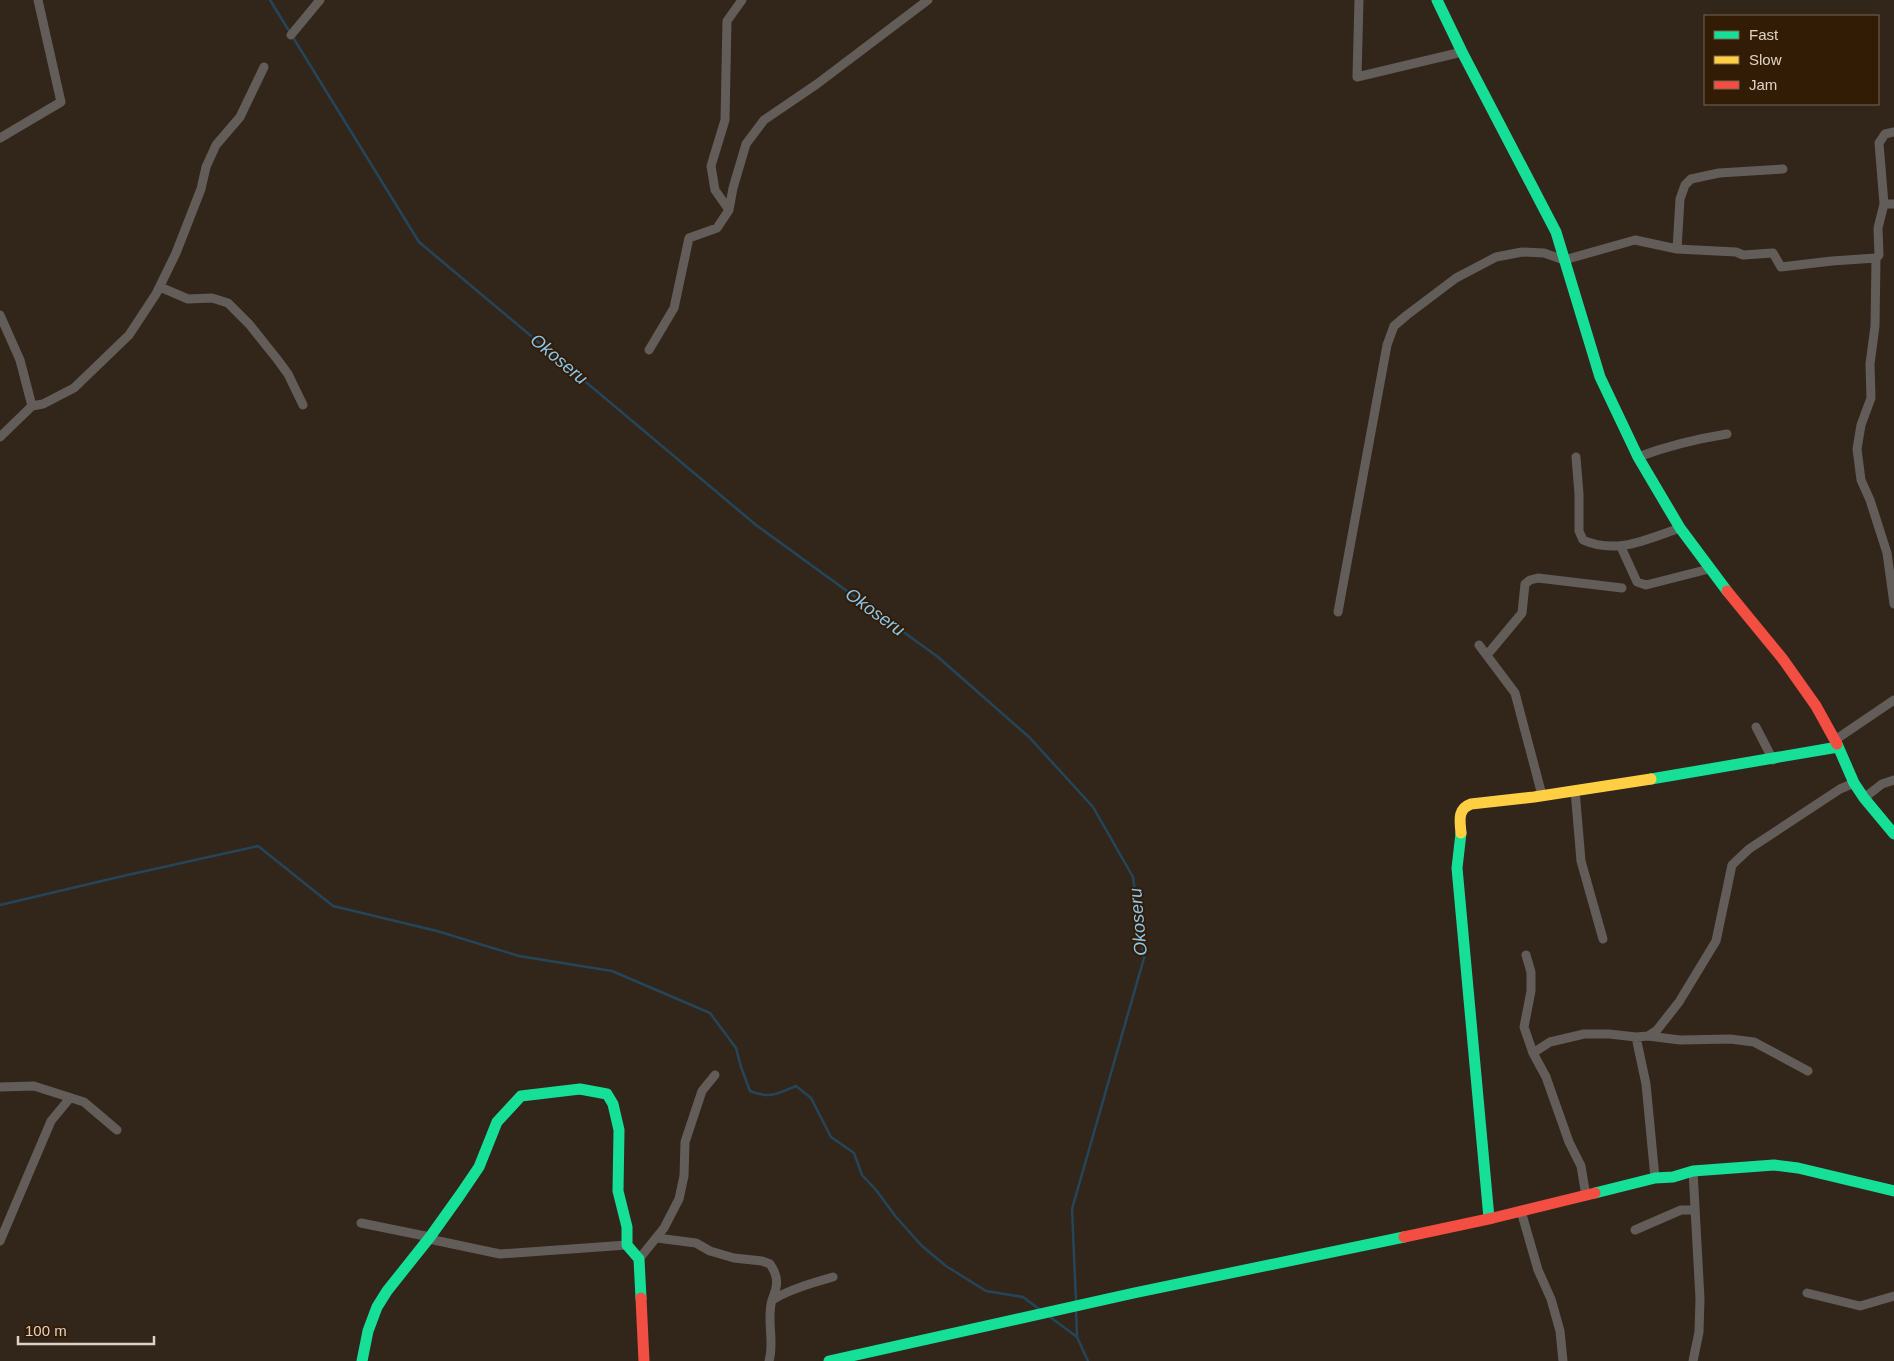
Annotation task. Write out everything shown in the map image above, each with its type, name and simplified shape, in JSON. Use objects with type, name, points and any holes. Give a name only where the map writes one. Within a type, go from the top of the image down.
[{"type":"street","points":[[0,138],[61,102],[38,0]]},
{"type":"street","points":[[291,35],[320,0]]},
{"type":"street","points":[[729,210],[715,190],[711,166],[724,120],[728,21],[742,0]]},
{"type":"street","points":[[649,350],[674,308],[689,238],[717,228],[729,210],[733,188],[746,144],[764,120],[817,84],[928,0]]},
{"type":"street","points":[[1359,0],[1357,77],[1462,52]]},
{"type":"street","points":[[1438,0],[1462,52],[1512,149],[1540,198],[1556,232],[1600,378],[1638,457],[1680,528],[1709,569],[1782,658],[1816,706],[1837,744],[1854,783],[1894,834]]},
{"type":"street","points":[[0,436],[32,406],[43,404],[74,388],[129,335],[160,287],[176,253],[201,190],[206,167],[216,145],[240,117],[264,67]]},
{"type":"street","points":[[1894,132],[1885,134],[1879,143],[1884,204],[1878,228],[1875,326],[1870,364],[1871,398],[1861,425],[1857,449],[1861,480],[1870,500],[1887,553],[1894,604]]},
{"type":"street","points":[[1677,249],[1680,199],[1685,185],[1691,178],[1719,173],[1783,169]]},
{"type":"street","points":[[1884,204],[1894,204]]},
{"type":"street","points":[[1338,612],[1387,345],[1394,326],[1456,278],[1496,257],[1522,252],[1544,253],[1564,260],[1635,240],[1677,249],[1736,252],[1743,255],[1773,253],[1781,267],[1832,260],[1876,258]]},
{"type":"street","points":[[160,287],[188,299],[212,298],[228,303],[249,324],[277,359],[288,374],[303,405]]},
{"type":"street","points":[[0,315],[20,360],[32,406]]},
{"type":"street","points":[[1638,457],[1680,443],[1727,434]]},
{"type":"street","points":[[1576,457],[1579,531],[1583,540],[1593,545],[1621,547],[1648,540],[1680,528]]},
{"type":"street","points":[[1621,547],[1637,582],[1642,585],[1709,569]]},
{"type":"street","points":[[1487,655],[1522,613],[1526,584],[1530,580],[1538,578],[1622,588]]},
{"type":"street","points":[[1479,645],[1515,693],[1542,795]]},
{"type":"street","points":[[1489,1218],[1457,868],[1462,835],[1459,825],[1460,816],[1466,806],[1773,760],[1837,744],[1894,700]]},
{"type":"street","points":[[1756,727],[1773,760]]},
{"type":"street","points":[[1864,798],[1882,784],[1894,780]]},
{"type":"street","points":[[1648,1036],[1666,1020],[1716,941],[1732,865],[1749,849],[1840,789],[1854,783]]},
{"type":"street","points":[[1575,790],[1581,861],[1603,939]]},
{"type":"street","points":[[1526,955],[1531,972],[1531,991],[1524,1027],[1533,1053],[1546,1077],[1564,1128],[1581,1166],[1586,1196]]},
{"type":"street","points":[[1533,1053],[1550,1042],[1584,1034],[1648,1036],[1680,1040],[1730,1040],[1754,1042],[1808,1071]]},
{"type":"street","points":[[1636,1037],[1646,1084],[1655,1178]]},
{"type":"street","points":[[638,1259],[664,1228],[679,1199],[684,1176],[686,1142],[702,1091],[714,1075]]},
{"type":"street","points":[[0,1087],[34,1086],[84,1102],[117,1130]]},
{"type":"street","points":[[362,1361],[368,1331],[377,1307],[399,1274],[430,1237],[479,1167],[496,1122],[515,1100],[526,1094],[580,1089],[607,1094],[613,1104],[619,1130],[618,1191],[628,1227],[626,1245],[638,1259],[644,1361]]},
{"type":"street","points":[[0,1241],[51,1121],[70,1098]]},
{"type":"street","points":[[829,1361],[866,1357],[912,1343],[1134,1293],[1489,1218],[1655,1178],[1673,1177],[1693,1171],[1774,1165],[1798,1168],[1894,1191]]},
{"type":"street","points":[[1693,1171],[1700,1299],[1700,1332],[1693,1361]]},
{"type":"street","points":[[1635,1230],[1681,1210],[1695,1210]]},
{"type":"street","points":[[1521,1211],[1538,1270],[1551,1298],[1560,1331],[1563,1361]]},
{"type":"street","points":[[361,1223],[500,1254],[626,1245]]},
{"type":"street","points":[[657,1238],[696,1243],[710,1251],[734,1258],[762,1261],[770,1264],[777,1277],[769,1320],[771,1354],[769,1361]]},
{"type":"street","points":[[772,1300],[782,1294],[833,1277]]},
{"type":"street","points":[[1807,1293],[1860,1306],[1894,1296]]},
{"type":"waterway","name":"Okoseru","points":[[270,0],[419,242],[756,525],[938,657],[1029,737],[1093,807],[1133,877],[1144,958],[1072,1209],[1076,1301]]},
{"type":"waterway","points":[[0,905],[258,846],[333,906],[437,931],[519,956],[612,971],[710,1013],[736,1048],[750,1091],[763,1095],[773,1095],[796,1086],[811,1098],[831,1137],[854,1153],[862,1175],[922,1246],[946,1266],[986,1291],[1023,1297],[1039,1309]]},
{"type":"waterway","name":"Okoseru","points":[[1076,1309],[1077,1337],[1088,1361]]},
{"type":"waterway","points":[[1050,1317],[1077,1337]]},
{"type":"traffic: fast","points":[[1437,0],[1556,232],[1600,377],[1638,457],[1680,528],[1727,591]]},
{"type":"traffic: fast","points":[[1837,744],[1854,783],[1894,834]]},
{"type":"traffic: fast","points":[[1651,779],[1838,747]]},
{"type":"traffic: fast","points":[[1461,833],[1457,868],[1489,1218]]},
{"type":"traffic: fast","points":[[362,1361],[368,1331],[377,1307],[460,1195],[479,1167],[497,1122],[521,1096],[580,1089],[607,1094],[613,1104],[619,1130],[618,1191],[627,1227],[627,1245],[639,1259],[641,1298]]},
{"type":"traffic: fast","points":[[1595,1193],[1693,1171],[1774,1165],[1798,1168],[1894,1191]]},
{"type":"traffic: fast","points":[[829,1361],[1134,1293],[1404,1237]]},
{"type":"traffic: slow","points":[[1461,833],[1461,812],[1471,804],[1534,797],[1651,779]]},
{"type":"traffic: jam","points":[[1727,591],[1782,658],[1816,706],[1837,744]]},
{"type":"traffic: jam","points":[[1404,1237],[1595,1193]]},
{"type":"traffic: jam","points":[[641,1298],[644,1361]]}]
